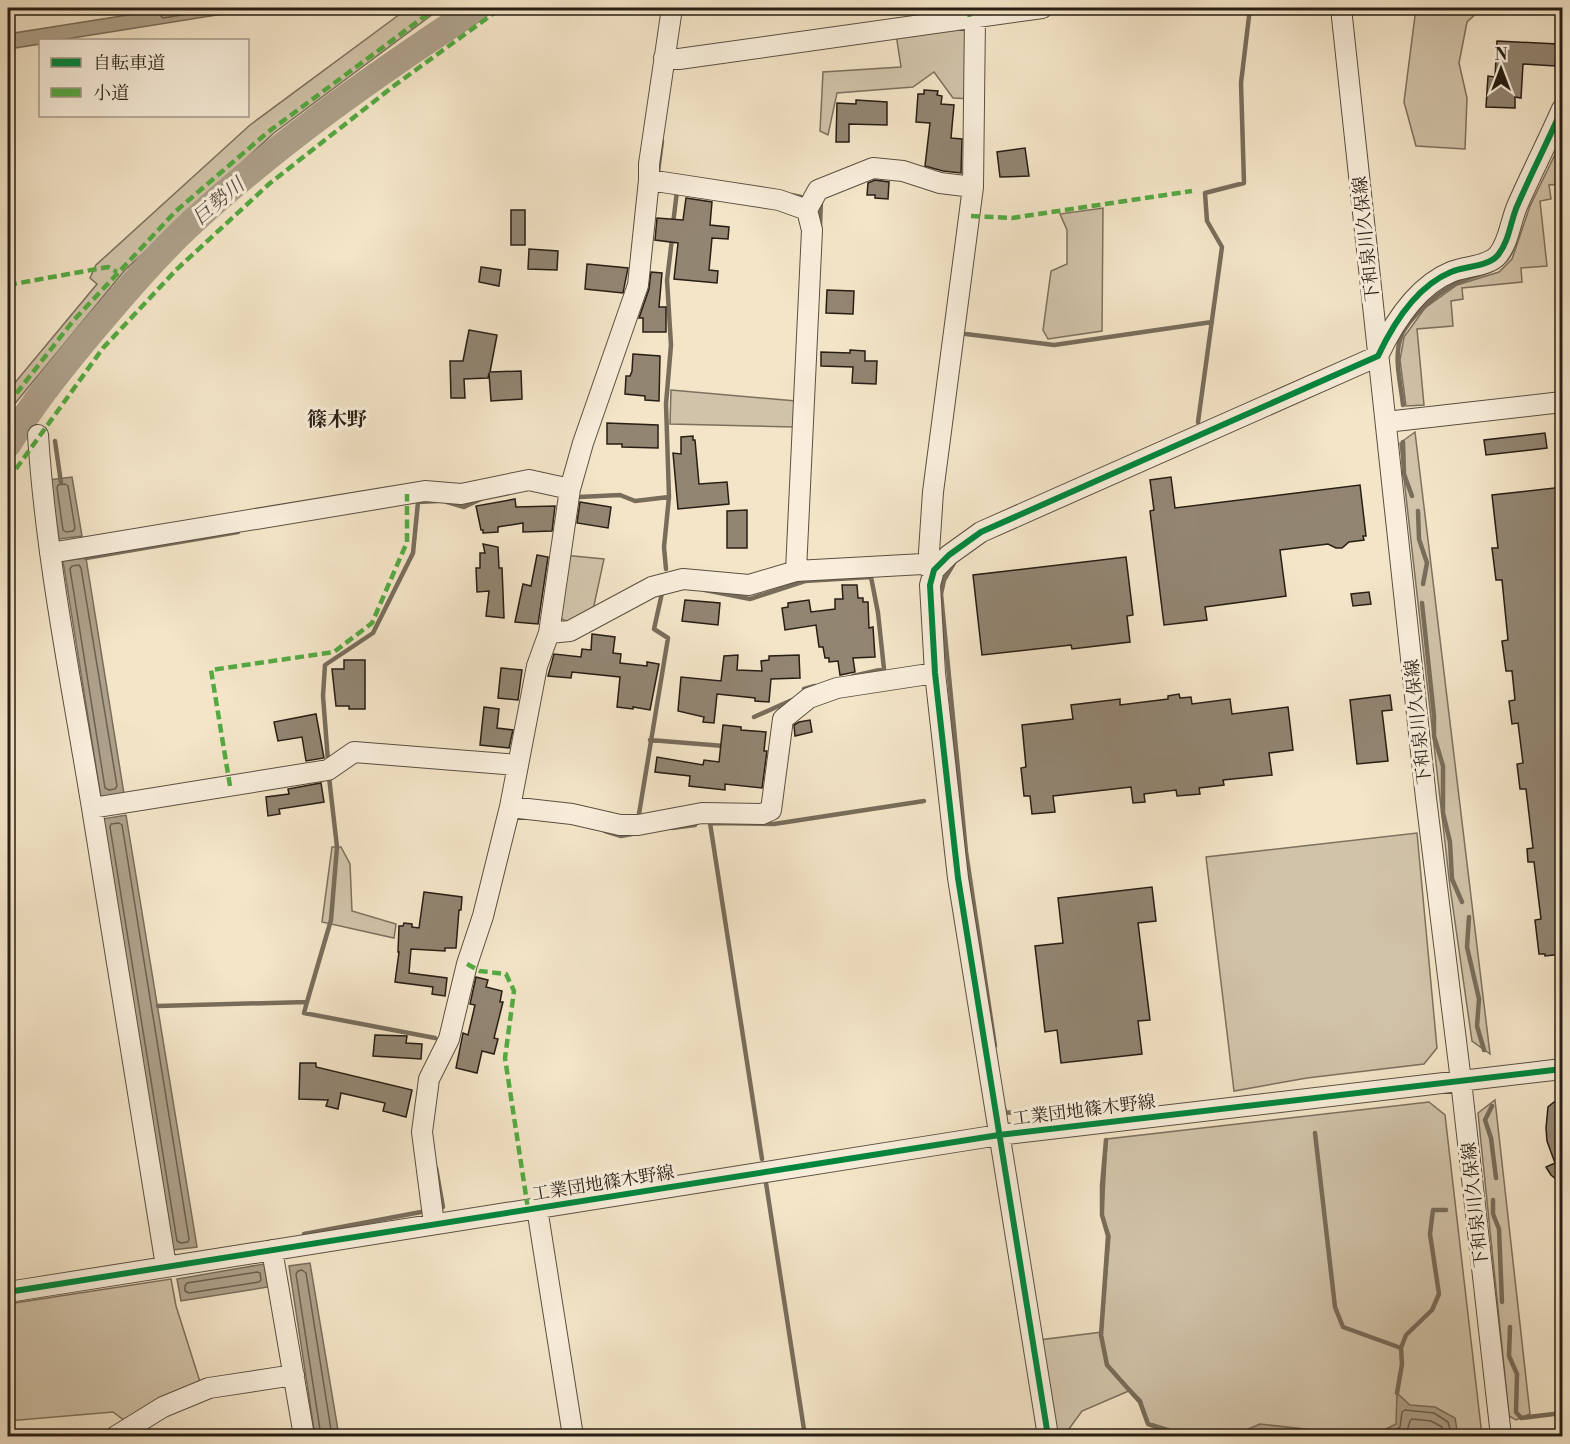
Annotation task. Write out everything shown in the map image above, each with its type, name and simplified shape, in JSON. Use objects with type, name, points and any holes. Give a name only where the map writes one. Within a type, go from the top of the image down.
[{"type":"street","points":[[434,1224],[422,1132],[429,1079],[449,1039],[510,807],[537,666],[549,633],[570,489],[583,443],[638,285],[649,165],[672,8]]},
{"type":"street","points":[[664,58],[679,59],[1042,8]]},
{"type":"street","name":"下和泉川久保線","points":[[1341,8],[1426,798],[1501,1437]]},
{"type":"street","points":[[934,570],[929,552],[933,492],[973,188],[975,17]]},
{"type":"street","points":[[1048,1437],[958,878],[935,673],[930,585],[934,570],[949,555],[981,532],[1378,356],[1388,335],[1417,297],[1433,281],[1453,271],[1496,257],[1507,240],[1516,207],[1563,109]]},
{"type":"street","points":[[796,571],[812,230],[807,210],[818,190],[873,168],[903,171],[940,183],[973,188]]},
{"type":"street","points":[[649,180],[779,200],[807,210]]},
{"type":"street","points":[[1386,422],[1563,402]]},
{"type":"street","points":[[39,435],[42,489],[50,553],[165,1266]]},
{"type":"street","points":[[50,553],[425,491],[461,494],[529,480],[570,489]]},
{"type":"street","points":[[549,633],[570,631],[652,587],[683,579],[749,585],[796,571],[923,564],[934,570]]},
{"type":"street","points":[[510,807],[572,814],[621,825],[638,825],[702,813],[762,814],[771,810],[783,719],[809,698],[837,688],[935,673]]},
{"type":"street","points":[[92,808],[328,770],[354,752],[518,765]]},
{"type":"street","name":"工業団地篠木野線","points":[[8,1292],[999,1135],[1563,1069]]},
{"type":"street","points":[[537,1208],[573,1437]]},
{"type":"street","points":[[272,1250],[304,1437]]},
{"type":"street","points":[[116,1437],[163,1407],[209,1388],[294,1375]]},
{"type":"shaded area","points":[[399,8],[441,8],[274,133],[125,270],[8,412],[8,391],[97,284],[90,278],[96,265],[250,125],[400,14]]},
{"type":"shaded area","points":[[1416,8],[1482,8],[1467,22],[1459,63],[1467,98],[1465,149],[1416,146],[1404,102]]},
{"type":"shaded area","points":[[969,26],[971,99],[953,98],[934,72],[913,87],[837,93],[828,135],[820,131],[823,72],[901,67],[896,34]]},
{"type":"shaded area","points":[[1562,140],[1562,184],[1549,185],[1551,199],[1540,201],[1547,266],[1521,268],[1522,282],[1462,288],[1463,299],[1451,301],[1453,326],[1417,329],[1424,405],[1406,406],[1400,360],[1404,337],[1425,308],[1457,285],[1499,272],[1512,259],[1530,206]]},
{"type":"shaded area","points":[[1103,208],[1102,331],[1048,339],[1043,330],[1051,271],[1067,264],[1067,230],[1060,214]]},
{"type":"shaded area","points":[[671,390],[796,401],[794,427],[670,424]]},
{"type":"shaded area","points":[[1415,432],[1490,1054],[1472,1041],[1450,887],[1400,443]]},
{"type":"shaded area","points":[[563,555],[604,559],[593,610],[570,623],[554,615]]},
{"type":"shaded area","points":[[1417,833],[1437,1048],[1424,1064],[1307,1078],[1234,1091],[1206,857]]},
{"type":"shaded area","points":[[332,847],[341,847],[350,864],[352,911],[396,924],[394,938],[322,922]]},
{"type":"shaded area","points":[[1495,1100],[1530,1414],[1516,1420],[1509,1416],[1478,1113]]},
{"type":"shaded area","points":[[1429,1102],[1445,1115],[1482,1436],[1169,1436],[1170,1429],[1149,1423],[1141,1400],[1131,1390],[1082,1411],[1066,1433],[1055,1434],[1039,1340],[1102,1332],[1110,1236],[1103,1215],[1107,1139]]},
{"type":"shaded area","points":[[171,1279],[176,1306],[201,1385],[125,1421],[113,1412],[8,1421],[8,1304]]},
{"type":"water","points":[[172,8],[261,8],[66,39],[39,39],[39,44],[8,49],[8,34]]},
{"type":"water","points":[[72,477],[82,536],[59,539],[49,480]]},
{"type":"water","points":[[86,558],[124,794],[101,798],[63,561]]},
{"type":"water","points":[[126,815],[197,1247],[173,1250],[102,819]]},
{"type":"water","points":[[310,1263],[339,1436],[315,1436],[289,1266]]},
{"type":"water","points":[[264,1264],[268,1287],[181,1301],[177,1279]]},
{"type":"water","points":[[1397,1393],[1410,1405],[1435,1407],[1455,1418],[1458,1436],[1372,1436],[1396,1424]]},
{"type":"water","points":[[1260,1424],[1367,1436],[1232,1436]]},
{"type":"building","points":[[1497,41],[1557,44],[1555,66],[1523,64],[1521,98],[1515,97],[1515,108],[1486,107],[1488,76],[1495,77]]},
{"type":"building","points":[[924,90],[938,91],[937,95],[942,96],[941,104],[954,105],[951,138],[962,139],[961,173],[925,166],[930,123],[916,122],[918,94],[924,94]]},
{"type":"building","points":[[856,100],[887,102],[887,125],[849,124],[849,142],[836,142],[837,103],[856,104]]},
{"type":"building","points":[[1025,148],[1029,176],[1000,177],[997,152]]},
{"type":"building","points":[[875,180],[889,182],[888,199],[867,195],[868,183]]},
{"type":"building","points":[[686,198],[712,202],[710,225],[729,227],[728,239],[712,238],[709,270],[718,271],[717,283],[674,279],[678,243],[655,240],[657,218],[683,220]]},
{"type":"building","points":[[511,210],[525,210],[525,245],[511,245]]},
{"type":"building","points":[[529,249],[558,251],[557,270],[528,269]]},
{"type":"building","points":[[587,264],[628,268],[623,293],[585,289]]},
{"type":"building","points":[[481,267],[501,270],[499,286],[479,282]]},
{"type":"building","points":[[651,272],[662,273],[659,307],[666,307],[666,332],[643,332],[643,318],[639,318],[649,289]]},
{"type":"building","points":[[827,290],[854,291],[853,314],[826,313]]},
{"type":"building","points":[[469,330],[497,335],[490,372],[521,371],[522,399],[491,401],[489,373],[488,378],[464,379],[465,398],[451,398],[450,361],[463,361]]},
{"type":"building","points":[[850,350],[865,351],[865,361],[877,361],[876,384],[852,383],[853,367],[821,366],[821,352],[850,353]]},
{"type":"building","points":[[633,354],[660,356],[659,401],[645,400],[645,396],[625,394],[626,376],[630,376],[632,371]]},
{"type":"building","points":[[607,423],[658,425],[658,448],[622,447],[622,444],[607,444]]},
{"type":"building","points":[[1545,433],[1547,448],[1486,455],[1484,440]]},
{"type":"building","points":[[693,436],[699,484],[727,482],[729,504],[678,509],[673,453],[681,454],[681,437]]},
{"type":"building","points":[[1171,477],[1175,508],[1360,485],[1366,536],[1363,536],[1364,540],[1349,542],[1342,548],[1328,544],[1280,550],[1286,596],[1205,607],[1207,620],[1164,625],[1150,511],[1154,510],[1150,480]]},
{"type":"building","points":[[1563,487],[1563,954],[1545,956],[1545,954],[1539,954],[1535,920],[1541,919],[1534,862],[1528,862],[1527,849],[1533,848],[1526,789],[1520,789],[1517,764],[1523,763],[1518,723],[1512,724],[1509,701],[1515,700],[1512,671],[1506,671],[1502,641],[1508,640],[1502,580],[1496,580],[1492,548],[1498,548],[1492,495]]},
{"type":"building","points":[[515,499],[516,507],[555,506],[552,531],[523,532],[523,523],[498,527],[498,532],[483,533],[476,506]]},
{"type":"building","points":[[580,502],[611,507],[608,528],[577,523]]},
{"type":"building","points":[[747,510],[747,548],[727,548],[727,511]]},
{"type":"building","points":[[483,544],[498,547],[499,568],[502,568],[504,618],[486,616],[489,591],[477,592],[476,568],[480,568],[480,553],[485,553]]},
{"type":"building","points":[[537,555],[548,557],[538,624],[515,622],[523,584],[531,586]]},
{"type":"building","points":[[1126,557],[1133,615],[1127,616],[1130,642],[1072,649],[1071,645],[982,655],[973,575]]},
{"type":"building","points":[[842,585],[857,585],[858,598],[863,598],[863,602],[868,602],[869,628],[873,627],[875,657],[853,658],[855,672],[840,675],[838,661],[829,662],[829,658],[825,658],[823,647],[819,647],[816,625],[785,630],[782,608],[788,607],[788,603],[809,600],[811,612],[835,609],[835,599],[843,599]]},
{"type":"building","points":[[1369,592],[1371,604],[1353,606],[1351,594]]},
{"type":"building","points":[[685,600],[720,603],[718,625],[682,621]]},
{"type":"building","points":[[592,634],[615,637],[613,653],[621,654],[620,663],[647,666],[647,662],[659,664],[650,710],[617,707],[620,677],[572,672],[571,678],[548,676],[554,654],[581,657],[582,649],[591,650]]},
{"type":"building","points":[[738,655],[737,670],[762,671],[761,661],[769,660],[769,656],[799,655],[800,678],[771,679],[769,702],[755,701],[755,698],[717,694],[714,723],[703,722],[704,717],[678,711],[681,677],[721,681],[724,656]]},
{"type":"building","points":[[344,660],[365,660],[365,709],[336,706],[332,669],[344,669]]},
{"type":"building","points":[[501,668],[522,670],[518,700],[498,698]]},
{"type":"building","points":[[1179,694],[1180,698],[1191,697],[1192,704],[1230,699],[1232,714],[1288,707],[1293,750],[1269,753],[1272,775],[1223,780],[1224,785],[1199,788],[1200,794],[1177,796],[1176,790],[1144,794],[1145,802],[1133,803],[1131,787],[1053,796],[1055,812],[1032,814],[1030,796],[1024,796],[1021,768],[1026,767],[1022,725],[1073,719],[1071,705],[1120,699],[1120,705],[1168,699],[1168,696]]},
{"type":"building","points":[[1390,695],[1392,710],[1382,711],[1388,761],[1357,764],[1350,700]]},
{"type":"building","points":[[484,707],[499,709],[497,728],[513,730],[509,748],[480,745]]},
{"type":"building","points":[[316,714],[324,758],[306,761],[302,737],[278,741],[274,722]]},
{"type":"building","points":[[810,720],[812,732],[795,736],[794,725]]},
{"type":"building","points":[[723,725],[741,727],[741,730],[766,732],[764,751],[767,751],[762,788],[725,784],[725,790],[689,786],[690,776],[655,772],[657,757],[703,765],[704,760],[719,762]]},
{"type":"building","points":[[321,783],[324,802],[279,809],[280,814],[268,816],[266,797],[289,794],[288,789]]},
{"type":"building","points":[[1152,887],[1156,921],[1138,923],[1150,1020],[1138,1021],[1142,1054],[1061,1063],[1057,1030],[1045,1032],[1035,946],[1063,943],[1058,898]]},
{"type":"building","points":[[424,892],[462,897],[456,948],[445,948],[445,951],[411,949],[409,973],[447,978],[445,996],[432,994],[433,987],[395,982],[399,952],[399,926],[403,926],[404,923],[419,928]]},
{"type":"building","points":[[476,977],[488,980],[486,987],[502,991],[500,1002],[503,1002],[494,1038],[498,1039],[494,1054],[482,1051],[477,1073],[456,1068],[463,1033],[468,1035],[475,1005],[470,1004]]},
{"type":"building","points":[[375,1035],[407,1036],[406,1043],[422,1044],[421,1059],[373,1056]]},
{"type":"building","points":[[300,1063],[316,1063],[316,1067],[412,1090],[406,1117],[383,1111],[385,1103],[341,1093],[338,1109],[326,1106],[328,1100],[299,1099]]},
{"type":"building","points":[[1554,1102],[1563,1109],[1563,1185],[1551,1175],[1546,1167],[1555,1163],[1547,1141],[1546,1128],[1548,1107]]},
{"type":"waterway","name":"巨勢川","points":[[8,444],[37,400],[81,345],[138,278],[187,227],[255,167],[291,139],[401,59],[477,8]]},
{"type":"waterway","points":[[1198,422],[1222,247],[1207,221],[1205,193],[1244,183],[1241,83],[1250,8]]},
{"type":"waterway","points":[[658,172],[662,141]]},
{"type":"waterway","points":[[673,224],[677,191]]},
{"type":"waterway","points":[[791,195],[801,197]]},
{"type":"waterway","points":[[820,227],[821,200]]},
{"type":"waterway","points":[[666,569],[664,547],[669,497],[666,404],[671,345],[667,280],[672,239]]},
{"type":"waterway","points":[[1403,405],[1398,372],[1398,348],[1408,324],[1423,308],[1448,288],[1495,268],[1508,257],[1512,249]]},
{"type":"waterway","points":[[966,334],[1054,345],[1212,322]]},
{"type":"waterway","points":[[55,441],[61,483]]},
{"type":"waterway","points":[[1403,442],[1404,474],[1412,496]]},
{"type":"waterway","points":[[579,497],[620,495],[635,501],[669,497]]},
{"type":"waterway","points":[[447,502],[464,507],[483,498]]},
{"type":"waterway","points":[[328,761],[323,696],[325,665],[373,633],[413,553],[418,502],[438,501]]},
{"type":"waterway","points":[[1418,511],[1419,539],[1427,563],[1423,584]]},
{"type":"waterway","points":[[86,558],[238,532]]},
{"type":"waterway","points":[[954,563],[944,580],[941,594],[966,852],[995,1046]]},
{"type":"waterway","points":[[705,590],[750,599],[805,581],[871,577],[878,613],[884,669],[853,676]]},
{"type":"waterway","points":[[638,820],[668,638],[654,629],[664,592]]},
{"type":"waterway","points":[[1422,603],[1434,736],[1443,766],[1443,813],[1450,842],[1452,879],[1462,902]]},
{"type":"waterway","points":[[804,689],[815,686]]},
{"type":"waterway","points":[[754,717],[792,700]]},
{"type":"waterway","points":[[650,740],[724,746]]},
{"type":"waterway","points":[[158,1006],[307,1002],[331,920],[337,847],[329,777]]},
{"type":"waterway","points":[[762,1159],[710,823],[774,824],[924,801]]},
{"type":"waterway","points":[[672,828],[695,825]]},
{"type":"waterway","points":[[605,831],[621,836],[632,834]]},
{"type":"waterway","points":[[1469,917],[1467,947],[1479,999],[1477,1026],[1484,1050]]},
{"type":"waterway","points":[[307,1002],[304,1013],[435,1038]]},
{"type":"waterway","points":[[1004,1108],[1005,1113],[1101,1103]]},
{"type":"waterway","points":[[1492,1106],[1485,1120],[1491,1138],[1496,1178]]},
{"type":"waterway","points":[[1315,1133],[1335,1307],[1343,1327],[1401,1348],[1402,1364],[1397,1393]]},
{"type":"waterway","points":[[1106,1140],[1102,1215],[1108,1236],[1101,1335],[1107,1365],[1140,1402],[1148,1424],[1169,1431],[1168,1436]]},
{"type":"waterway","points":[[436,1168],[443,1207]]},
{"type":"waterway","points":[[766,1183],[805,1436]]},
{"type":"waterway","points":[[1493,1200],[1493,1214],[1499,1229],[1502,1302]]},
{"type":"waterway","points":[[1401,1348],[1406,1335],[1432,1310],[1439,1294],[1430,1234],[1433,1210],[1446,1210]]},
{"type":"waterway","points":[[304,1234],[421,1212]]},
{"type":"waterway","points":[[1510,1327],[1509,1356],[1517,1374],[1516,1412],[1521,1418],[1562,1413]]},
{"type":"marked path","points":[[8,404],[73,321],[176,211],[268,132],[436,8]]},
{"type":"marked path","points":[[8,480],[103,348],[176,270],[269,184],[395,85],[501,8]]},
{"type":"marked path","points":[[968,8],[970,18]]},
{"type":"marked path","points":[[971,216],[1012,218],[1192,191]]},
{"type":"marked path","points":[[8,285],[108,267],[117,272]]},
{"type":"marked path","points":[[230,786],[211,670],[334,652],[372,623],[407,542],[407,494]]},
{"type":"marked path","points":[[467,964],[480,971],[506,974],[514,991],[505,1058],[528,1209]]},
{"type":"cycle path","points":[[1048,1436],[958,878],[935,673],[930,585],[934,570],[949,555],[981,532],[1378,356],[1407,307],[1427,287],[1451,272],[1488,262],[1498,255],[1505,243],[1515,210],[1562,109]]},
{"type":"cycle path","points":[[8,1292],[999,1135],[1562,1069]]},
{"type":"district","name":"篠木野","points":[[337,419]]}]
